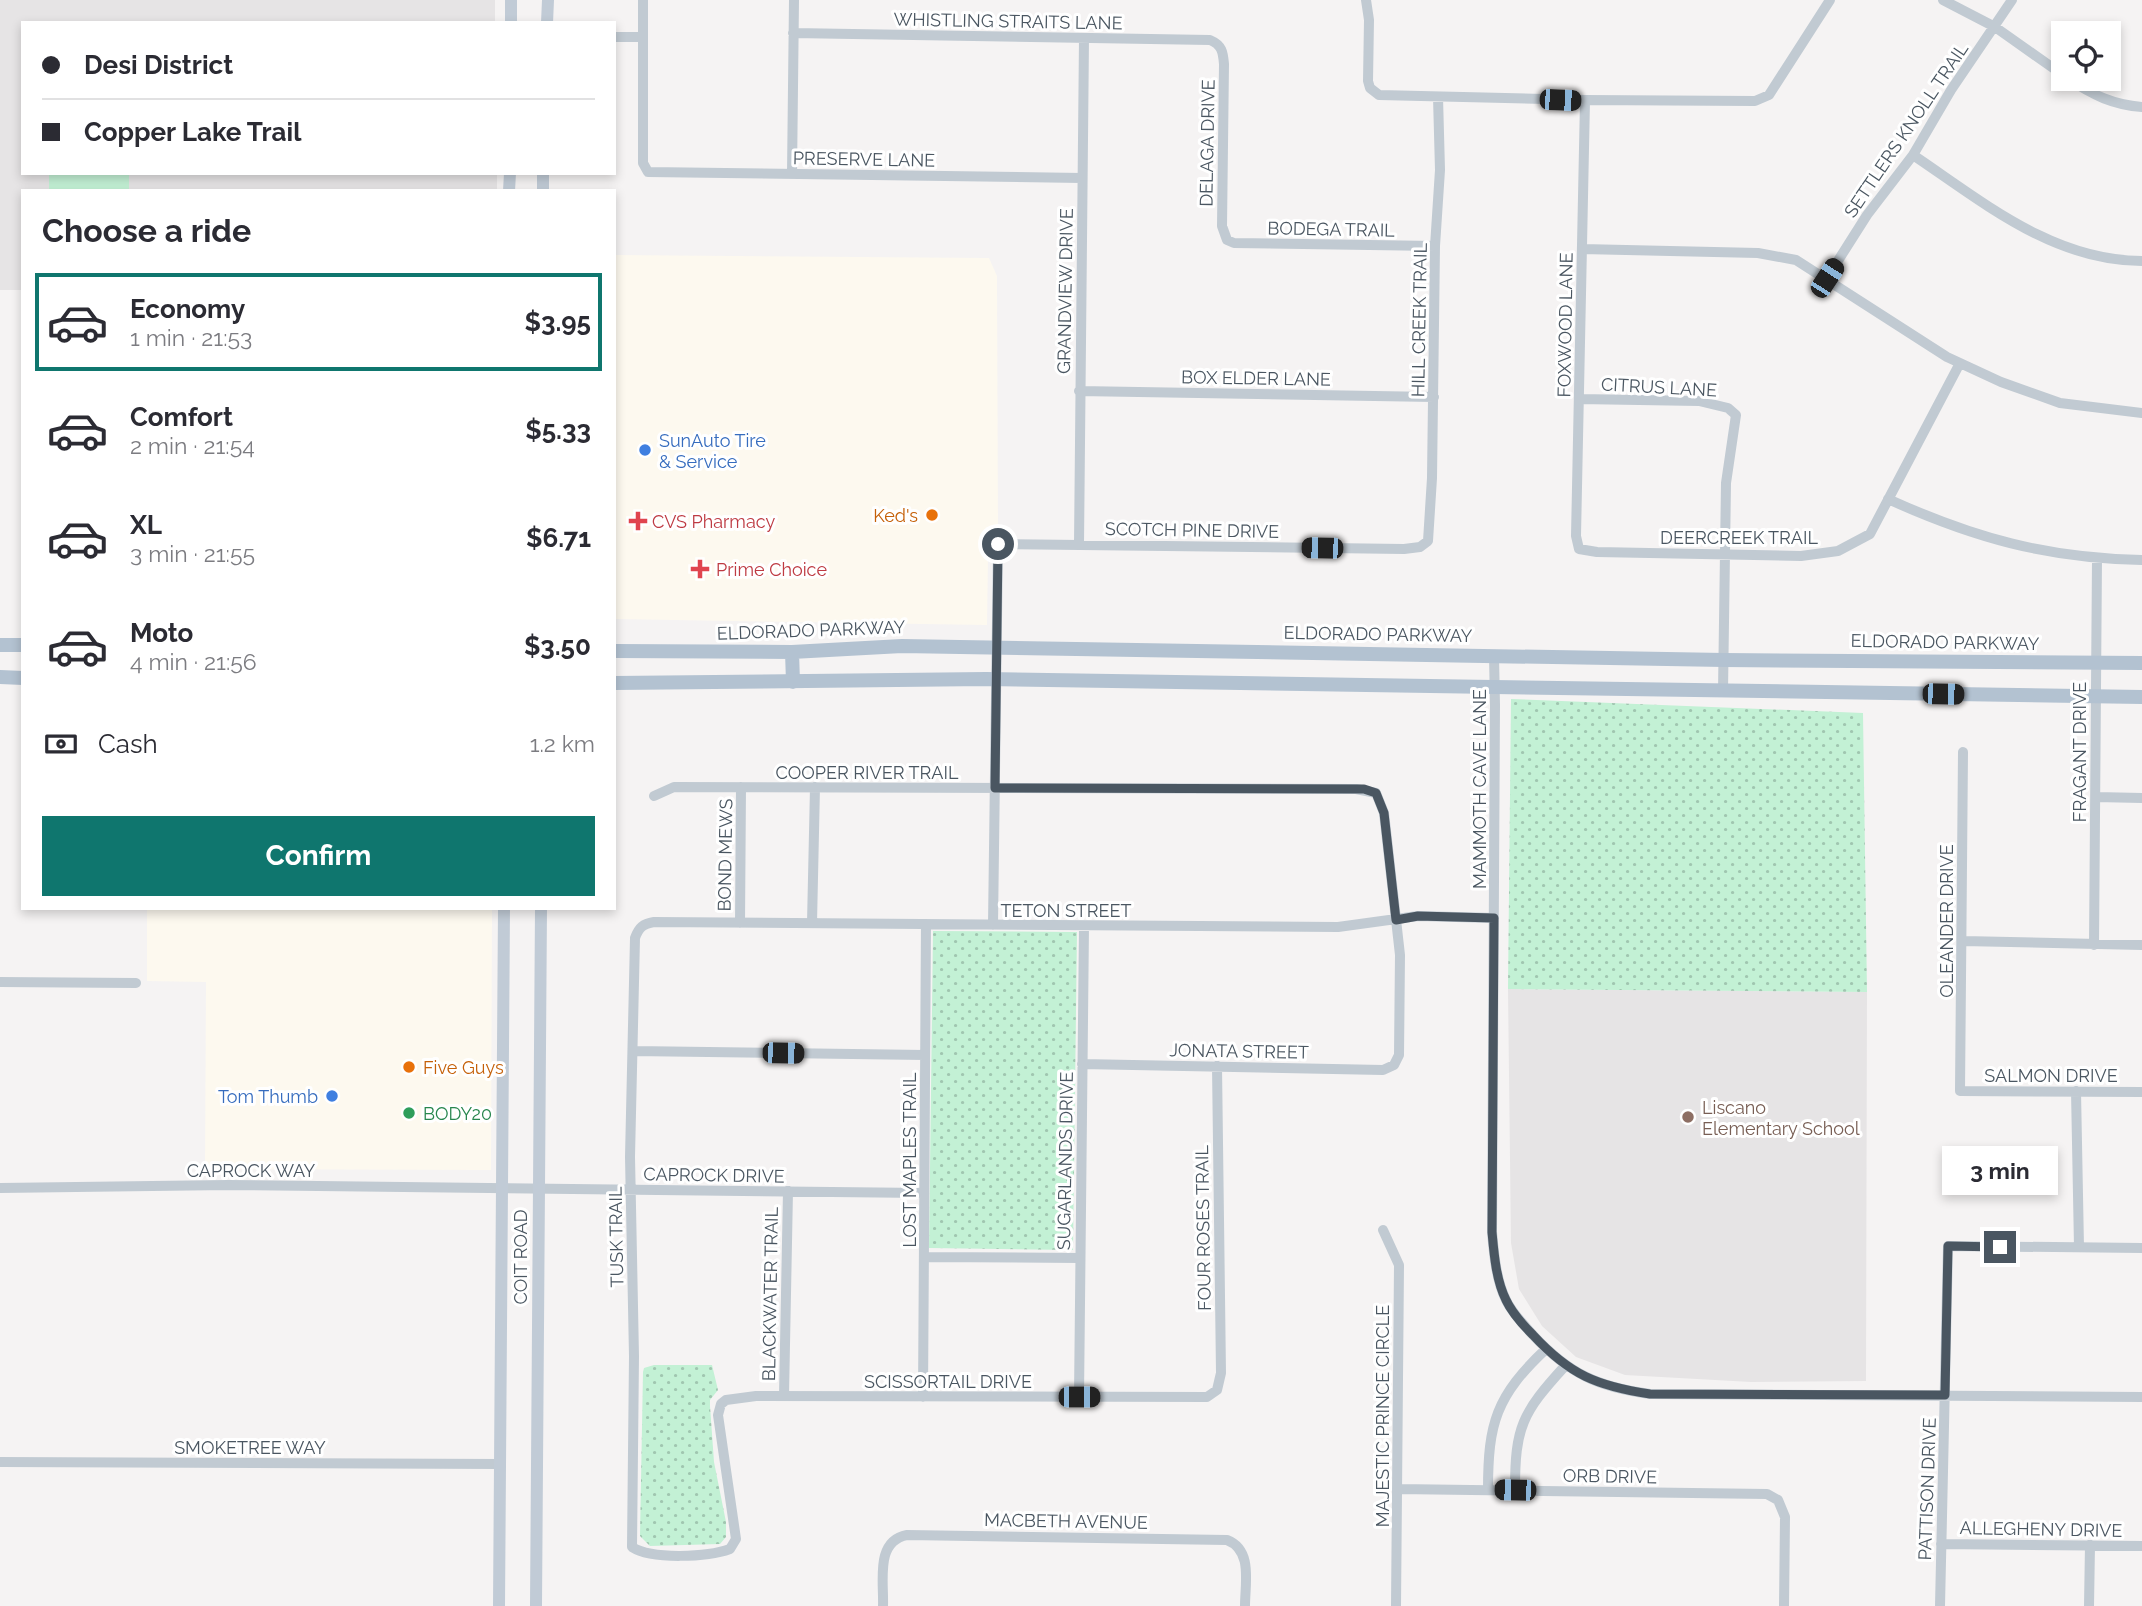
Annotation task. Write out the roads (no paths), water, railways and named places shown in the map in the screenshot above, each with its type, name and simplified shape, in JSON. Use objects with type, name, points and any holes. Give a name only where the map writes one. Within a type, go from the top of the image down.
[{"type":"main road","points":[[511,0],[511,21]]},
{"type":"main road","points":[[547,21],[548,0]]},
{"type":"main road","points":[[0,645],[21,645]]},
{"type":"main road","name":"ELDORADO PARKWAY","points":[[616,652],[792,652],[902,646],[1724,660],[2142,663]]},
{"type":"main road","points":[[792,652],[793,682]]},
{"type":"main road","points":[[0,677],[21,678]]},
{"type":"main road","points":[[616,683],[793,682],[895,678],[2142,697]]},
{"type":"main road","name":"COIT ROAD","points":[[499,1606],[505,910]]},
{"type":"main road","name":"COIT ROAD","points":[[536,1606],[541,910]]},
{"type":"street","points":[[616,37],[642,37],[642,0]]},
{"type":"street","points":[[792,174],[794,0]]},
{"type":"street","points":[[1366,0],[1369,20],[1368,81],[1370,88],[1383,96],[1755,101],[1765,98],[1830,0]]},
{"type":"street","points":[[1943,0],[1995,27],[2051,67]]},
{"type":"street","name":"SETTLERS KNOLL TRAIL","points":[[1827,278],[1867,215],[1913,155],[1951,90],[2012,0]]},
{"type":"street","name":"WHISTLING STRAITS LANE","points":[[793,33],[1210,40],[1220,46]]},
{"type":"street","name":"PRESERVE LANE","points":[[642,37],[643,163],[646,171],[1082,178]]},
{"type":"street","name":"GRANDVIEW DRIVE","points":[[1079,544],[1084,38]]},
{"type":"street","name":"DELAGA DRIVE","points":[[1220,46],[1224,64],[1222,226],[1227,240]]},
{"type":"street","points":[[2088,91],[2111,102],[2142,107]]},
{"type":"street","name":"HILL CREEK TRAIL","points":[[1426,544],[1430,533],[1434,397],[1435,246],[1440,170],[1438,97]]},
{"type":"street","name":"FOXWOOD LANE","points":[[1579,549],[1576,536],[1585,100]]},
{"type":"street","points":[[1913,155],[2027,231],[2076,252],[2142,261]]},
{"type":"street","name":"BODEGA TRAIL","points":[[1227,240],[1234,243],[1435,246]]},
{"type":"street","points":[[1582,249],[1768,254],[1796,260],[1947,357],[2001,382],[2060,403],[2142,413]]},
{"type":"street","name":"DEERCREEK TRAIL","points":[[1579,549],[1592,552],[1801,556],[1838,551],[1870,534],[1960,363]]},
{"type":"street","name":"BOX ELDER LANE","points":[[1079,391],[1434,397]]},
{"type":"street","name":"CITRUS LANE","points":[[1579,399],[1699,401],[1725,406],[1734,412],[1736,419],[1726,483],[1726,554]]},
{"type":"street","points":[[1888,499],[1986,538],[2041,551],[2097,559],[2142,560]]},
{"type":"street","name":"SCOTCH PINE DRIVE","points":[[998,647],[998,544],[1404,549],[1426,544]]},
{"type":"street","points":[[1723,691],[1726,554]]},
{"type":"street","name":"FRAGANT DRIVE","points":[[2094,944],[2097,559]]},
{"type":"street","points":[[993,925],[998,647]]},
{"type":"street","name":"MAMMOTH CAVE LANE","points":[[1493,656],[1492,1232],[1496,1265],[1506,1301],[1525,1326],[1565,1366],[1597,1382],[1650,1394],[2142,1397]]},
{"type":"street","name":"OLEANDER DRIVE","points":[[1960,1091],[1963,752]]},
{"type":"street","name":"COOPER RIVER TRAIL","points":[[654,796],[674,787],[1356,789],[1376,793],[1384,813],[1396,920]]},
{"type":"street","name":"BOND MEWS","points":[[740,923],[741,787]]},
{"type":"street","points":[[811,923],[815,787]]},
{"type":"street","points":[[2096,797],[2142,797]]},
{"type":"street","name":"TETON STREET","points":[[639,928],[654,922],[1338,927],[1418,916],[1494,918]]},
{"type":"street","name":"JONATA STREET","points":[[1082,1065],[1383,1070],[1394,1065],[1399,1055],[1401,996],[1396,920]]},
{"type":"street","name":"LOST MAPLES TRAIL","points":[[923,1397],[926,924]]},
{"type":"street","name":"SUGARLANDS DRIVE","points":[[1079,1397],[1084,926]]},
{"type":"street","name":"TUSK TRAIL","points":[[639,928],[635,938],[631,1189],[634,1356],[632,1547],[641,1553],[684,1555],[717,1554],[730,1549]]},
{"type":"street","points":[[1963,941],[2142,945]]},
{"type":"street","points":[[0,982],[136,983]]},
{"type":"street","points":[[633,1051],[925,1055]]},
{"type":"street","name":"FOUR ROSES TRAIL","points":[[1217,1066],[1221,1373],[1217,1390]]},
{"type":"street","name":"SALMON DRIVE","points":[[1960,1091],[2142,1091]]},
{"type":"street","points":[[2076,1091],[2079,1247],[2142,1248]]},
{"type":"street","name":"CAPROCK WAY","points":[[0,1188],[241,1185],[502,1188]]},
{"type":"street","name":"CAPROCK DRIVE","points":[[502,1188],[925,1193]]},
{"type":"street","name":"BLACKWATER TRAIL","points":[[784,1396],[788,1191]]},
{"type":"street","name":"MAJESTIC PRINCE CIRCLE","points":[[1383,1230],[1399,1265],[1396,1606]]},
{"type":"street","name":"PATTISON DRIVE","points":[[1940,1606],[1948,1246],[2079,1247]]},
{"type":"street","points":[[924,1256],[1080,1258]]},
{"type":"street","points":[[1488,1490],[1489,1447],[1500,1406],[1519,1377],[1546,1349]]},
{"type":"street","points":[[1515,1490],[1516,1448],[1524,1418],[1535,1399],[1565,1366]]},
{"type":"street","name":"SCISSORTAIL DRIVE","points":[[730,1549],[736,1539],[718,1415],[721,1404],[726,1400],[756,1396],[1207,1397],[1217,1390]]},
{"type":"street","name":"SMOKETREE WAY","points":[[0,1462],[500,1464]]},
{"type":"street","name":"ORB DRIVE","points":[[1398,1489],[1770,1495],[1778,1500],[1785,1517],[1784,1606]]},
{"type":"street","name":"MACBETH AVENUE","points":[[883,1606],[884,1555],[892,1541],[907,1535],[1223,1539],[1239,1546],[1245,1560],[1245,1606]]},
{"type":"street","name":"ALLEGHENY DRIVE","points":[[1941,1544],[2142,1546]]},
{"type":"street","points":[[2089,1606],[2090,1545]]},
{"type":"place","name":"SunAuto Tire & Service","points":[[645,450]]},
{"type":"place","name":"Ked's","points":[[932,515]]},
{"type":"place","name":"CVS Pharmacy","points":[[638,521]]},
{"type":"place","name":"Prime Choice","points":[[700,569]]},
{"type":"place","name":"Five Guys","points":[[409,1067]]},
{"type":"place","name":"Tom Thumb","points":[[332,1096]]},
{"type":"place","name":"BODY20","points":[[409,1113]]},
{"type":"place","name":"Liscano Elementary School","points":[[1688,1117]]}]
